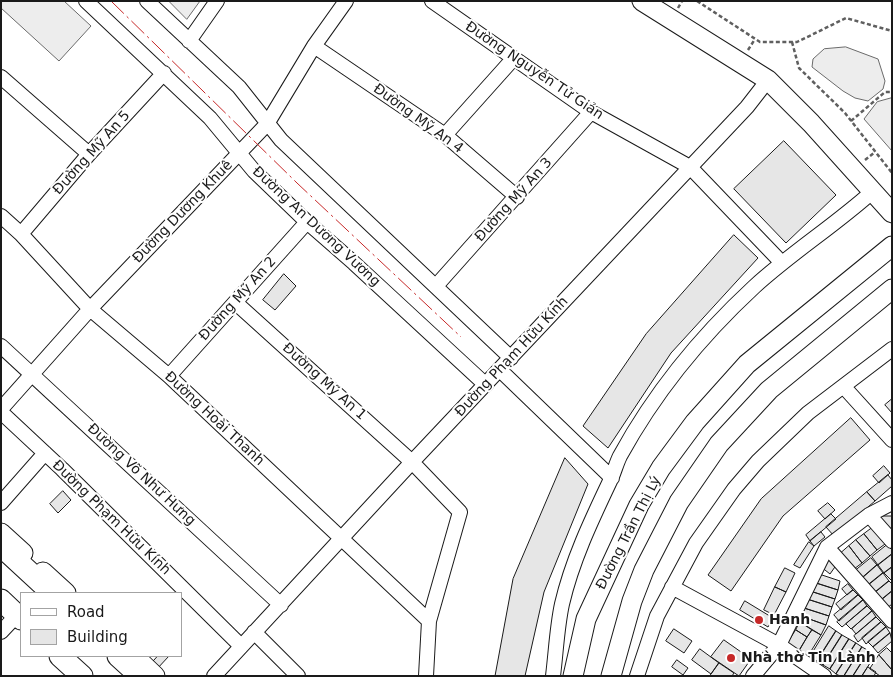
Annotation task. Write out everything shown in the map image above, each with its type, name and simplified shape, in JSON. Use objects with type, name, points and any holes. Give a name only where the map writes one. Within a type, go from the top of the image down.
[{"type":"highway","points":[[1,546],[51,592]]},
{"type":"highway","points":[[1,600],[12,622]]},
{"type":"highway","points":[[61,657],[82,676]]},
{"type":"highway","points":[[119,657],[140,676]]},
{"type":"main road","points":[[642,1],[768,80],[892,213]]},
{"type":"main road","name":"Đường Trần Thị Lý","points":[[573,676],[586,619],[639,505],[661,468],[695,422],[747,364],[892,246]]},
{"type":"main road","points":[[611,676],[632,601],[644,570],[679,502],[719,444],[769,390],[889,291]]},
{"type":"main road","points":[[1,533],[65,592]]},
{"type":"main road","points":[[49,657],[69,676]]},
{"type":"main road","points":[[135,657],[155,676]]},
{"type":"street","name":"Đường An Dương Vương","points":[[86,1],[210,118],[254,171],[307,222],[486,385]]},
{"type":"street","points":[[147,1],[239,86],[281,140],[511,358]]},
{"type":"street","points":[[189,41],[217,1]]},
{"type":"street","name":"Đường Dương Khuê","points":[[1,410],[90,309],[267,124],[314,46],[346,1]]},
{"type":"street","name":"Đường Nguyễn Tử Giản","points":[[432,1],[591,112],[690,167],[782,263]]},
{"type":"street","name":"Đường Mỹ An 4","points":[[314,46],[445,135],[517,197]]},
{"type":"street","points":[[445,135],[513,59]]},
{"type":"street","name":"Đường Mỹ An 5","points":[[21,234],[89,154],[164,74]]},
{"type":"street","points":[[1,77],[89,154]]},
{"type":"street","name":"Đường Phạm Hữu Kính","points":[[214,676],[412,462],[747,107],[768,80]]},
{"type":"street","name":"Đường Mỹ An 3","points":[[436,286],[591,112]]},
{"type":"street","points":[[553,676],[562,605],[590,521],[612,478],[619,458],[644,414],[698,343],[735,305],[782,263],[850,212],[872,192]]},
{"type":"street","name":"Đường Hoài Thanh","points":[[1,216],[21,234],[90,309],[169,376],[429,621]]},
{"type":"street","name":"Đường Mỹ An 2","points":[[169,376],[307,222]]},
{"type":"street","name":"Đường Mỹ An 1","points":[[236,303],[412,462],[460,512],[429,621]]},
{"type":"street","name":"Đường Võ Như Hưng","points":[[1,346],[280,605]]},
{"type":"street","points":[[637,676],[657,616],[672,587],[696,543],[734,489],[758,461],[802,419],[892,349]]},
{"type":"street","points":[[500,370],[612,478]]},
{"type":"street","points":[[844,387],[892,440]]},
{"type":"street","name":"Đường Phạm Hữu Kính","points":[[1,410],[241,646]]},
{"type":"street","points":[[1,503],[45,453]]},
{"type":"street","points":[[753,676],[779,644],[827,546],[869,515],[891,504]]},
{"type":"street","points":[[869,515],[892,541]]},
{"type":"street","points":[[827,546],[892,621]]},
{"type":"street","points":[[672,587],[779,644],[824,676]]},
{"type":"street","points":[[426,676],[429,621]]},
{"type":"street","points":[[254,632],[298,676]]},
{"type":"path","points":[[697,1],[760,42],[797,42],[846,18],[892,31]]},
{"type":"path","points":[[792,42],[799,68],[851,121],[892,173]]},
{"type":"path","points":[[851,121],[885,92],[892,92]]},
{"type":"shaded area","points":[[1,1],[64,1],[91,26],[59,61],[1,8]]},
{"type":"shaded area","points":[[169,1],[200,1],[187,19]]},
{"type":"shaded area","points":[[846,47],[878,59],[885,81],[883,89],[868,101],[855,98],[843,91],[812,67],[813,59],[824,49]]},
{"type":"shaded area","points":[[892,98],[892,151],[864,119],[877,102]]},
{"type":"building","points":[[784,141],[836,195],[786,243],[734,189]]},
{"type":"building","points":[[734,235],[758,258],[671,353],[608,448],[583,426],[646,334]]},
{"type":"building","points":[[284,274],[296,286],[275,310],[263,300]]},
{"type":"building","points":[[892,399],[892,413],[885,405]]},
{"type":"building","points":[[851,418],[870,440],[783,516],[731,591],[708,575],[761,499]]},
{"type":"building","points":[[565,458],[588,484],[544,592],[525,676],[495,676],[513,579]]},
{"type":"building","points":[[884,466],[890,473],[879,483],[873,476]]},
{"type":"building","points":[[888,475],[892,480],[892,486],[875,501],[867,492]]},
{"type":"building","points":[[63,491],[71,500],[58,513],[50,504]]},
{"type":"building","points":[[867,492],[875,501],[834,536],[826,527]]},
{"type":"building","points":[[828,503],[835,510],[825,519],[818,511]]},
{"type":"building","points":[[831,514],[836,519],[810,541],[806,535]]},
{"type":"building","points":[[881,516],[892,516],[892,533],[880,519]]},
{"type":"building","points":[[872,528],[885,544],[877,550],[864,534]]},
{"type":"building","points":[[821,532],[825,537],[814,546],[810,541]]},
{"type":"building","points":[[864,534],[877,550],[870,556],[856,540]]},
{"type":"building","points":[[856,540],[870,556],[862,563],[849,546]]},
{"type":"building","points":[[809,542],[814,546],[800,568],[794,565]]},
{"type":"building","points":[[887,545],[892,550],[892,554],[878,565],[872,557]]},
{"type":"building","points":[[849,546],[862,563],[854,569],[841,553]]},
{"type":"building","points":[[892,554],[892,567],[884,573],[878,565]]},
{"type":"building","points":[[827,556],[837,564],[830,574],[820,566]]},
{"type":"building","points":[[871,558],[877,565],[861,579],[855,571]]},
{"type":"building","points":[[877,565],[883,573],[867,586],[861,579]]},
{"type":"building","points":[[892,567],[892,579],[891,580],[884,573]]},
{"type":"building","points":[[785,568],[795,573],[786,592],[775,587]]},
{"type":"building","points":[[816,573],[840,581],[838,590],[813,582]]},
{"type":"building","points":[[883,573],[889,581],[873,594],[867,586]]},
{"type":"building","points":[[889,581],[892,584],[892,591],[880,601],[873,594]]},
{"type":"building","points":[[813,582],[838,590],[835,599],[810,591]]},
{"type":"building","points":[[848,584],[853,590],[847,595],[842,589]]},
{"type":"building","points":[[775,587],[786,592],[774,615],[764,610]]},
{"type":"building","points":[[853,590],[858,595],[841,610],[836,604]]},
{"type":"building","points":[[810,591],[835,599],[832,607],[807,599]]},
{"type":"building","points":[[892,591],[892,604],[886,609],[880,601]]},
{"type":"building","points":[[858,595],[863,600],[839,621],[834,615]]},
{"type":"building","points":[[807,599],[832,607],[829,616],[804,608]]},
{"type":"building","points":[[863,600],[867,606],[842,627],[837,622]]},
{"type":"building","points":[[745,601],[773,618],[768,627],[740,610]]},
{"type":"building","points":[[867,606],[872,611],[851,629],[846,624]]},
{"type":"building","points":[[804,608],[829,616],[826,625],[801,616]]},
{"type":"building","points":[[872,611],[876,617],[856,634],[852,629]]},
{"type":"building","points":[[801,616],[826,625],[821,635],[800,622]]},
{"type":"building","points":[[876,617],[881,622],[858,642],[854,636]]},
{"type":"building","points":[[800,622],[812,630],[807,637],[796,630]]},
{"type":"building","points":[[881,622],[886,627],[866,644],[862,638]]},
{"type":"building","points":[[829,626],[836,631],[817,661],[810,657]]},
{"type":"building","points":[[886,627],[890,633],[873,647],[868,642]]},
{"type":"building","points":[[674,629],[692,641],[684,653],[666,641]]},
{"type":"building","points":[[796,630],[807,637],[799,651],[787,644]]},
{"type":"building","points":[[812,630],[821,635],[808,656],[799,651]]},
{"type":"building","points":[[836,631],[842,635],[823,665],[817,661]]},
{"type":"building","points":[[890,633],[892,641],[878,653],[873,647]]},
{"type":"building","points":[[842,635],[849,639],[830,669],[823,665]]},
{"type":"building","points":[[849,639],[856,643],[836,674],[830,669]]},
{"type":"building","name":"Nhà thờ Tin Lành","points":[[724,640],[751,659],[739,676],[711,657]]},
{"type":"building","points":[[856,643],[862,647],[844,676],[836,674]]},
{"type":"building","points":[[862,647],[869,651],[853,676],[844,676]]},
{"type":"building","points":[[887,648],[892,653],[892,670],[879,655]]},
{"type":"building","points":[[700,649],[719,663],[711,674],[692,660]]},
{"type":"building","points":[[869,651],[875,655],[862,676],[853,676]]},
{"type":"building","points":[[879,655],[892,670],[892,676],[880,676],[870,669]]},
{"type":"building","points":[[157,657],[168,657],[156,670],[150,665]]},
{"type":"building","points":[[677,660],[688,668],[683,675],[672,667]]},
{"type":"building","points":[[719,663],[734,673],[732,676],[710,676]]},
{"type":"building","points":[[868,667],[876,672],[874,676],[862,676]]},
{"type":"power","points":[[111,1],[297,183],[461,337]]},
{"type":"place","name":"Hanh","points":[[759,620]]},
{"type":"place","name":"Nhà thờ Tin Lành","points":[[731,658]]}]
